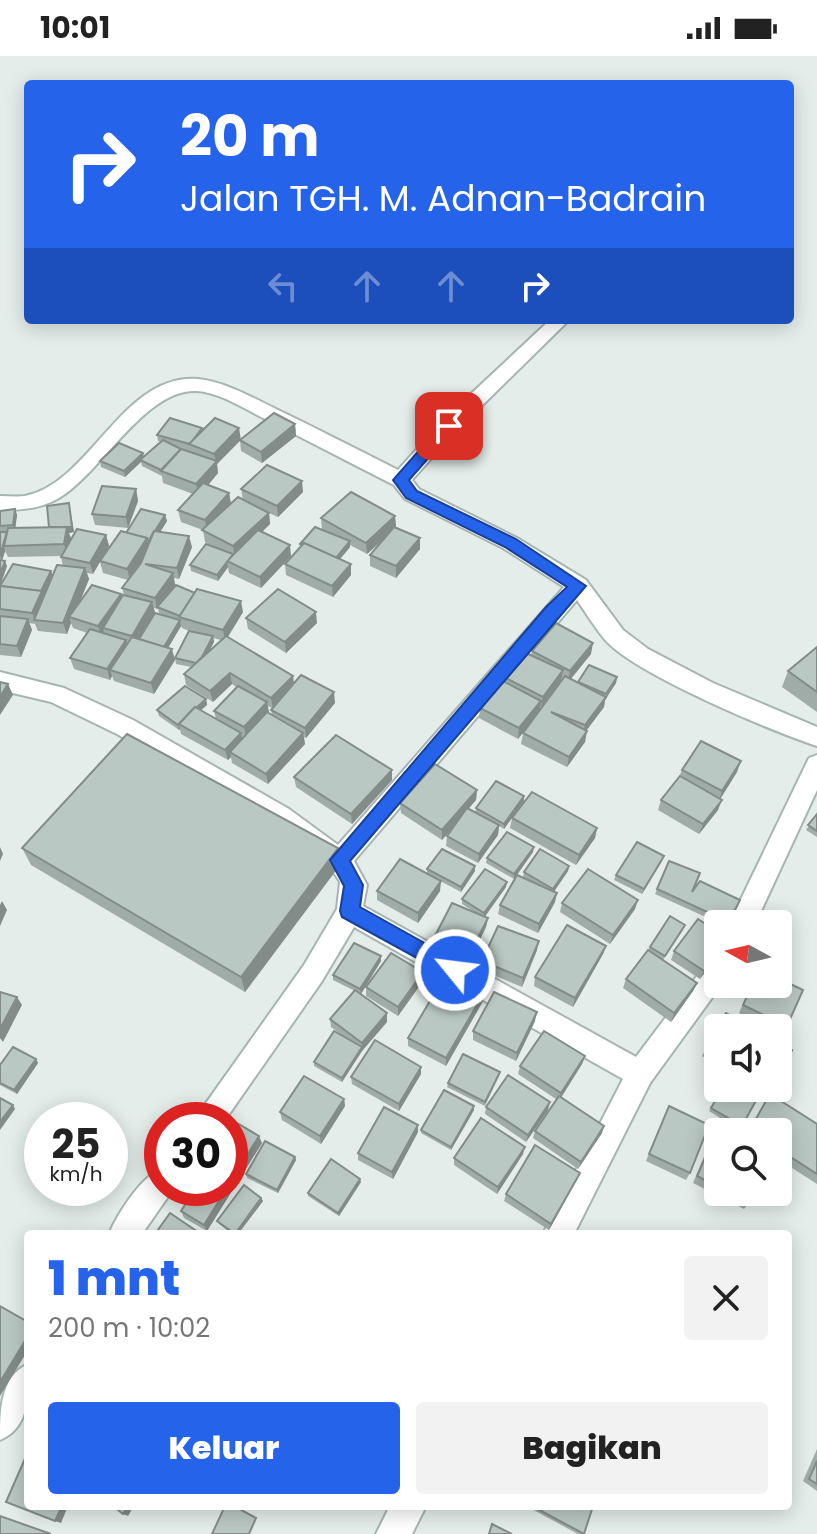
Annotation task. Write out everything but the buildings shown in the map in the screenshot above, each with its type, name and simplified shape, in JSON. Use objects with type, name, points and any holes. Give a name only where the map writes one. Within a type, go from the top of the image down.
[{"type":"street","points":[[401,480],[449,426],[556,324]]},
{"type":"street","points":[[0,503],[32,502],[52,492],[163,392],[190,385],[249,404],[401,480],[412,494],[435,508],[510,543],[578,586],[615,636],[640,655],[705,689],[817,737]]},
{"type":"street","points":[[340,860],[552,612],[578,586]]},
{"type":"street","points":[[0,681],[56,694],[125,727],[280,816],[340,860],[354,885],[349,911],[313,973],[221,1102]]},
{"type":"street","points":[[749,910],[817,765]]},
{"type":"street","points":[[349,911],[640,1074]]},
{"type":"street","points":[[560,1230],[640,1074],[704,987]]},
{"type":"street","points":[[127,1230],[145,1206]]},
{"type":"street","points":[[0,1424],[24,1386]]},
{"type":"street","points":[[393,1534],[407,1510]]},
{"type":"route","points":[[449,426],[401,480],[412,494],[510,543],[578,586],[552,612],[340,860],[354,885],[349,911],[455,970]]}]
